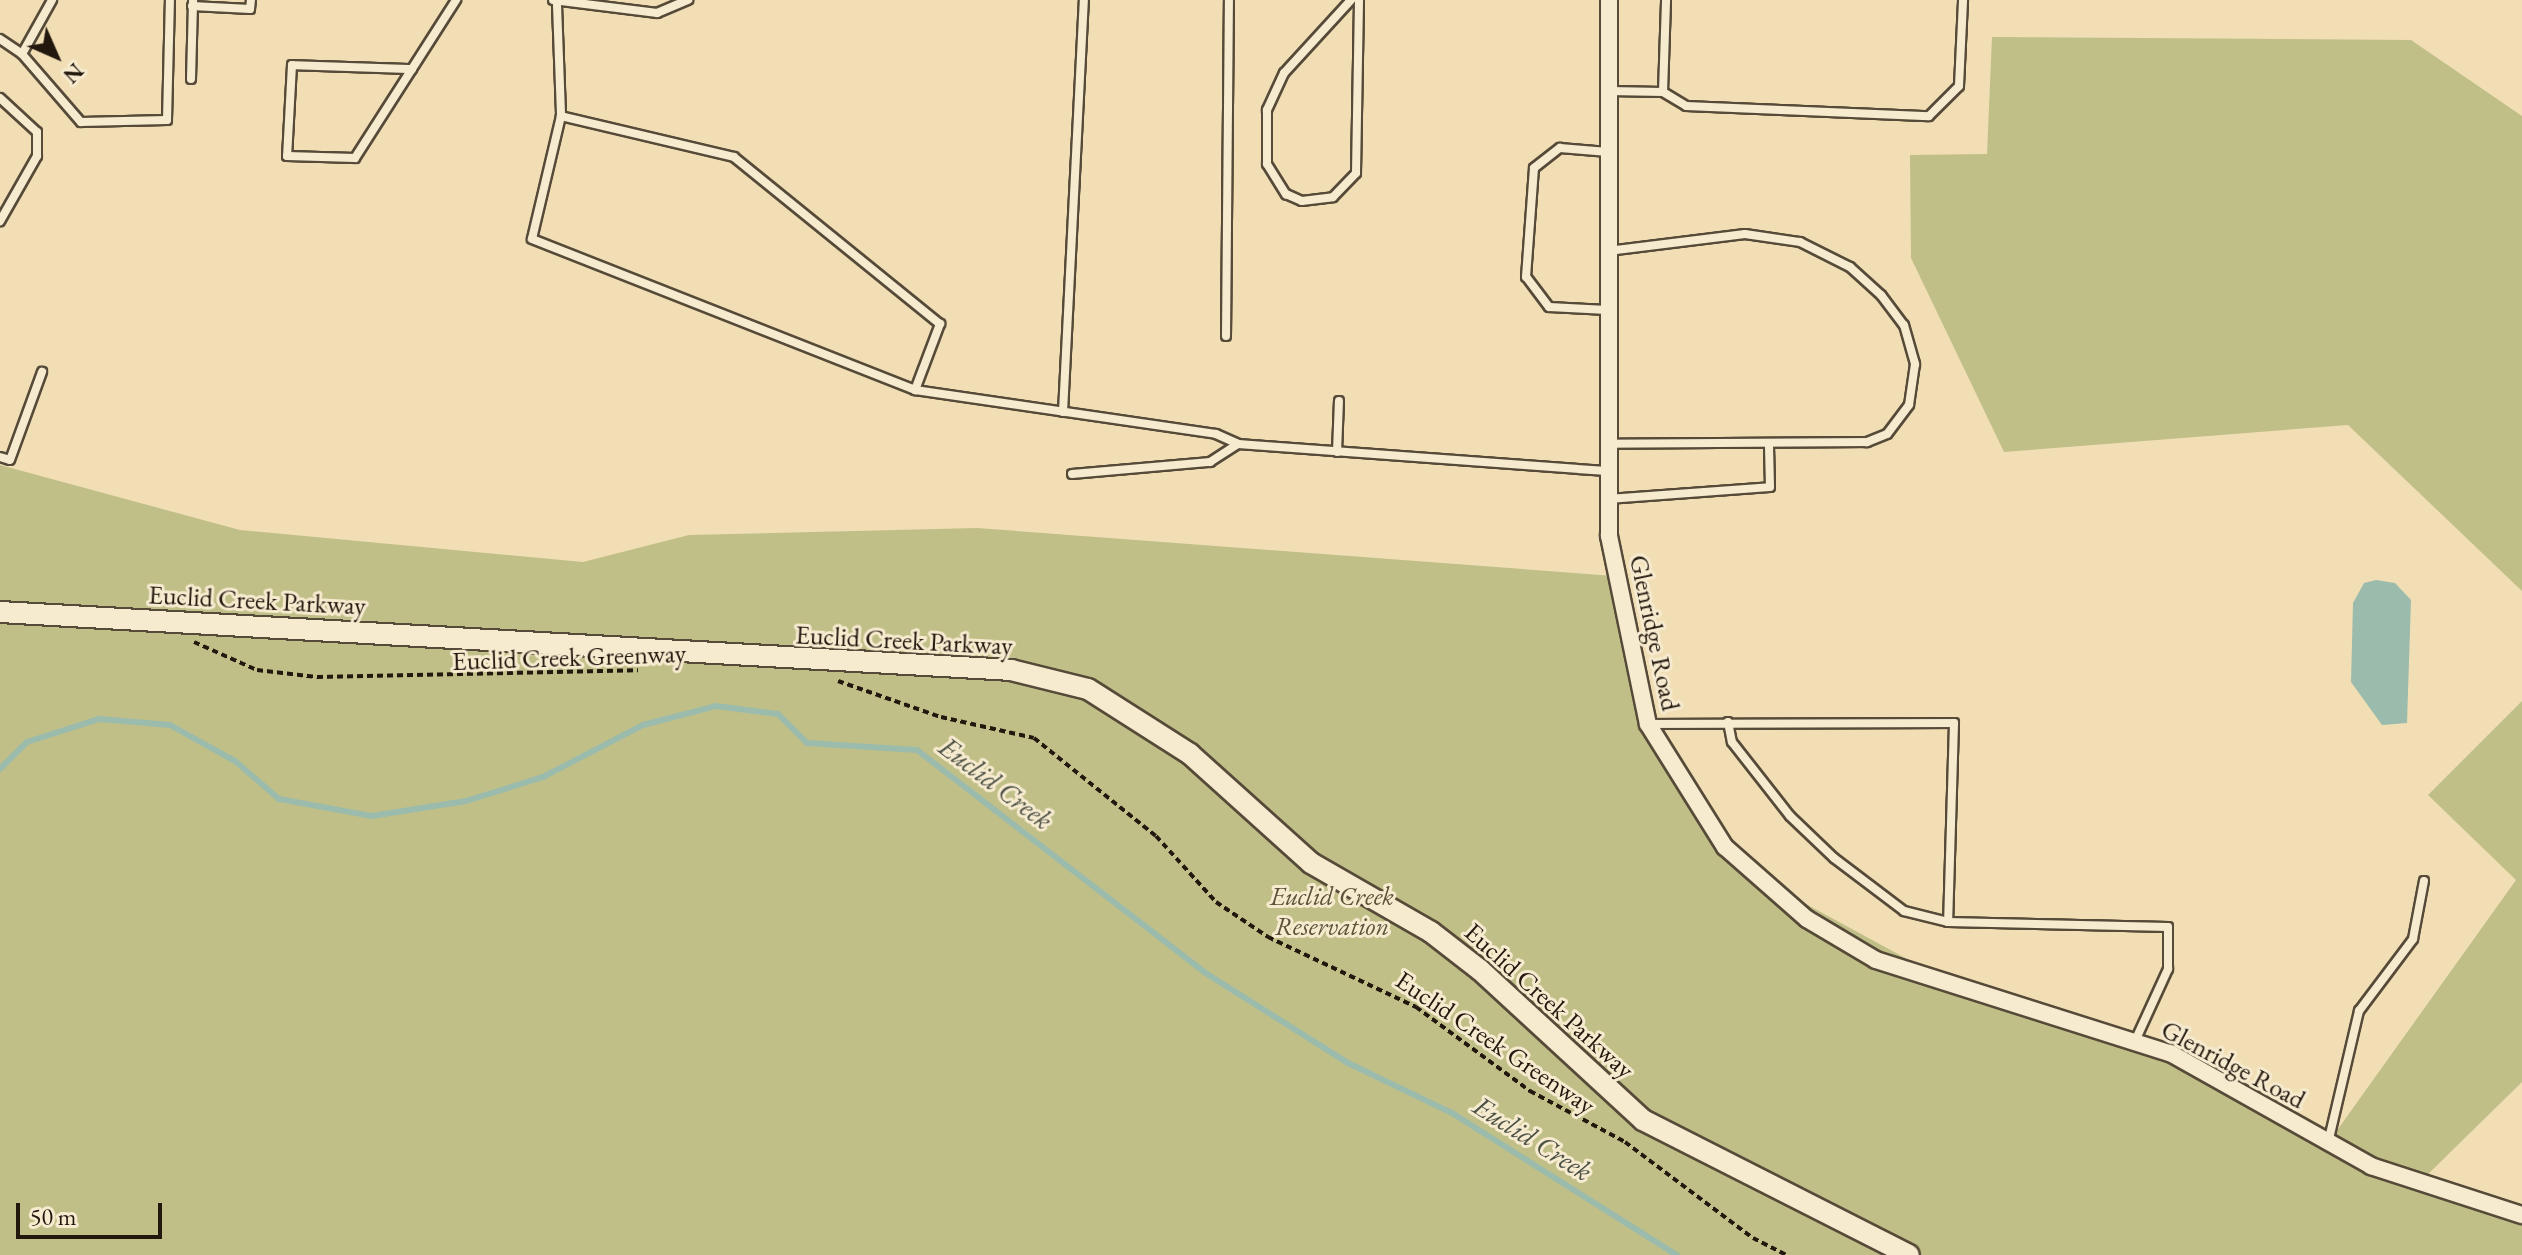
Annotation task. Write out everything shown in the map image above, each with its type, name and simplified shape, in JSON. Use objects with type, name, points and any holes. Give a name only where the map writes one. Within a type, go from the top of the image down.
[{"type":"street","name":"Glenridge Road","points":[[1609,0],[1606,444],[1607,499],[1620,615],[1648,724],[1725,847],[1807,919],[1876,960],[1955,991],[2170,1053],[2328,1143],[2383,1170],[2522,1215]]},
{"type":"street","name":"Euclid Creek Parkway","points":[[0,612],[1011,670],[1088,689],[1190,754],[1311,863],[1431,932],[1480,970],[1643,1120],[1909,1255]]},
{"type":"lane","points":[[22,54],[52,0]]},
{"type":"lane","points":[[0,39],[22,54],[81,122],[167,120],[170,0]]},
{"type":"lane","points":[[191,79],[192,3],[250,9],[251,0]]},
{"type":"lane","points":[[412,69],[292,65],[287,156],[355,158],[412,69],[456,0]]},
{"type":"lane","points":[[688,0],[657,13],[555,3],[561,116],[532,239],[915,390],[1063,412],[1238,444],[1607,471]]},
{"type":"lane","points":[[1063,412],[1084,0]]},
{"type":"lane","points":[[1226,336],[1229,0]]},
{"type":"lane","points":[[1351,0],[1284,73],[1267,110],[1267,164],[1286,194],[1302,201],[1333,197],[1356,173],[1359,0]]},
{"type":"lane","points":[[1663,92],[1666,0]]},
{"type":"lane","points":[[1608,91],[1663,92],[1686,106],[1929,116],[1959,86],[1963,0]]},
{"type":"lane","points":[[0,98],[37,132],[37,156],[0,221]]},
{"type":"lane","points":[[561,116],[734,157],[940,324],[915,390]]},
{"type":"lane","points":[[1607,310],[1549,307],[1526,277],[1534,168],[1560,148],[1608,152]]},
{"type":"lane","points":[[1606,444],[1769,446],[1867,442],[1887,434],[1909,405],[1915,364],[1904,325],[1881,295],[1850,267],[1800,242],[1745,234],[1607,252]]},
{"type":"lane","points":[[0,457],[10,460],[42,372]]},
{"type":"lane","points":[[1337,452],[1339,401]]},
{"type":"lane","points":[[1072,474],[1210,462],[1238,444]]},
{"type":"lane","points":[[1607,499],[1770,487],[1769,446]]},
{"type":"lane","points":[[1728,722],[1732,742],[1781,806],[1834,858],[1904,911],[1948,922],[2168,927],[2168,969],[2135,1041]]},
{"type":"lane","points":[[1648,724],[1954,723],[1948,922]]},
{"type":"lane","points":[[2328,1143],[2359,1011],[2413,939],[2424,881]]},
{"type":"path","name":"Euclid Creek Greenway","points":[[190,639],[219,659],[317,677],[444,679],[653,669]]},
{"type":"path","name":"Euclid Creek Greenway","points":[[823,680],[1034,738],[1156,836],[1216,902],[1268,937],[1416,1007],[1530,1091],[1625,1142],[1753,1238],[1787,1255]]},
{"type":"green space","points":[[1992,37],[2411,40],[2522,116],[2522,591],[2348,425],[2004,452],[1911,258],[1910,155],[1987,154]]},
{"type":"green space","name":"Euclid Creek Reservation","points":[[0,465],[240,530],[583,562],[689,535],[977,528],[1614,576],[1648,724],[1725,847],[1762,880],[1975,996],[2135,1041],[2328,1143],[2516,880],[2428,795],[2522,701],[2522,1082],[2419,1183],[2522,1215],[2522,1255],[0,1255]]},
{"type":"shaded area","points":[[2376,580],[2395,583],[2411,600],[2407,723],[2382,725],[2351,682],[2353,603],[2364,583]]},
{"type":"waterway","name":"Euclid Creek","points":[[0,769],[27,742],[99,719],[170,725],[235,761],[279,799],[372,816],[466,801],[543,777],[643,725],[716,706],[778,714],[807,743],[917,750],[1204,972],[1348,1063],[1452,1113],[1677,1255]]}]
